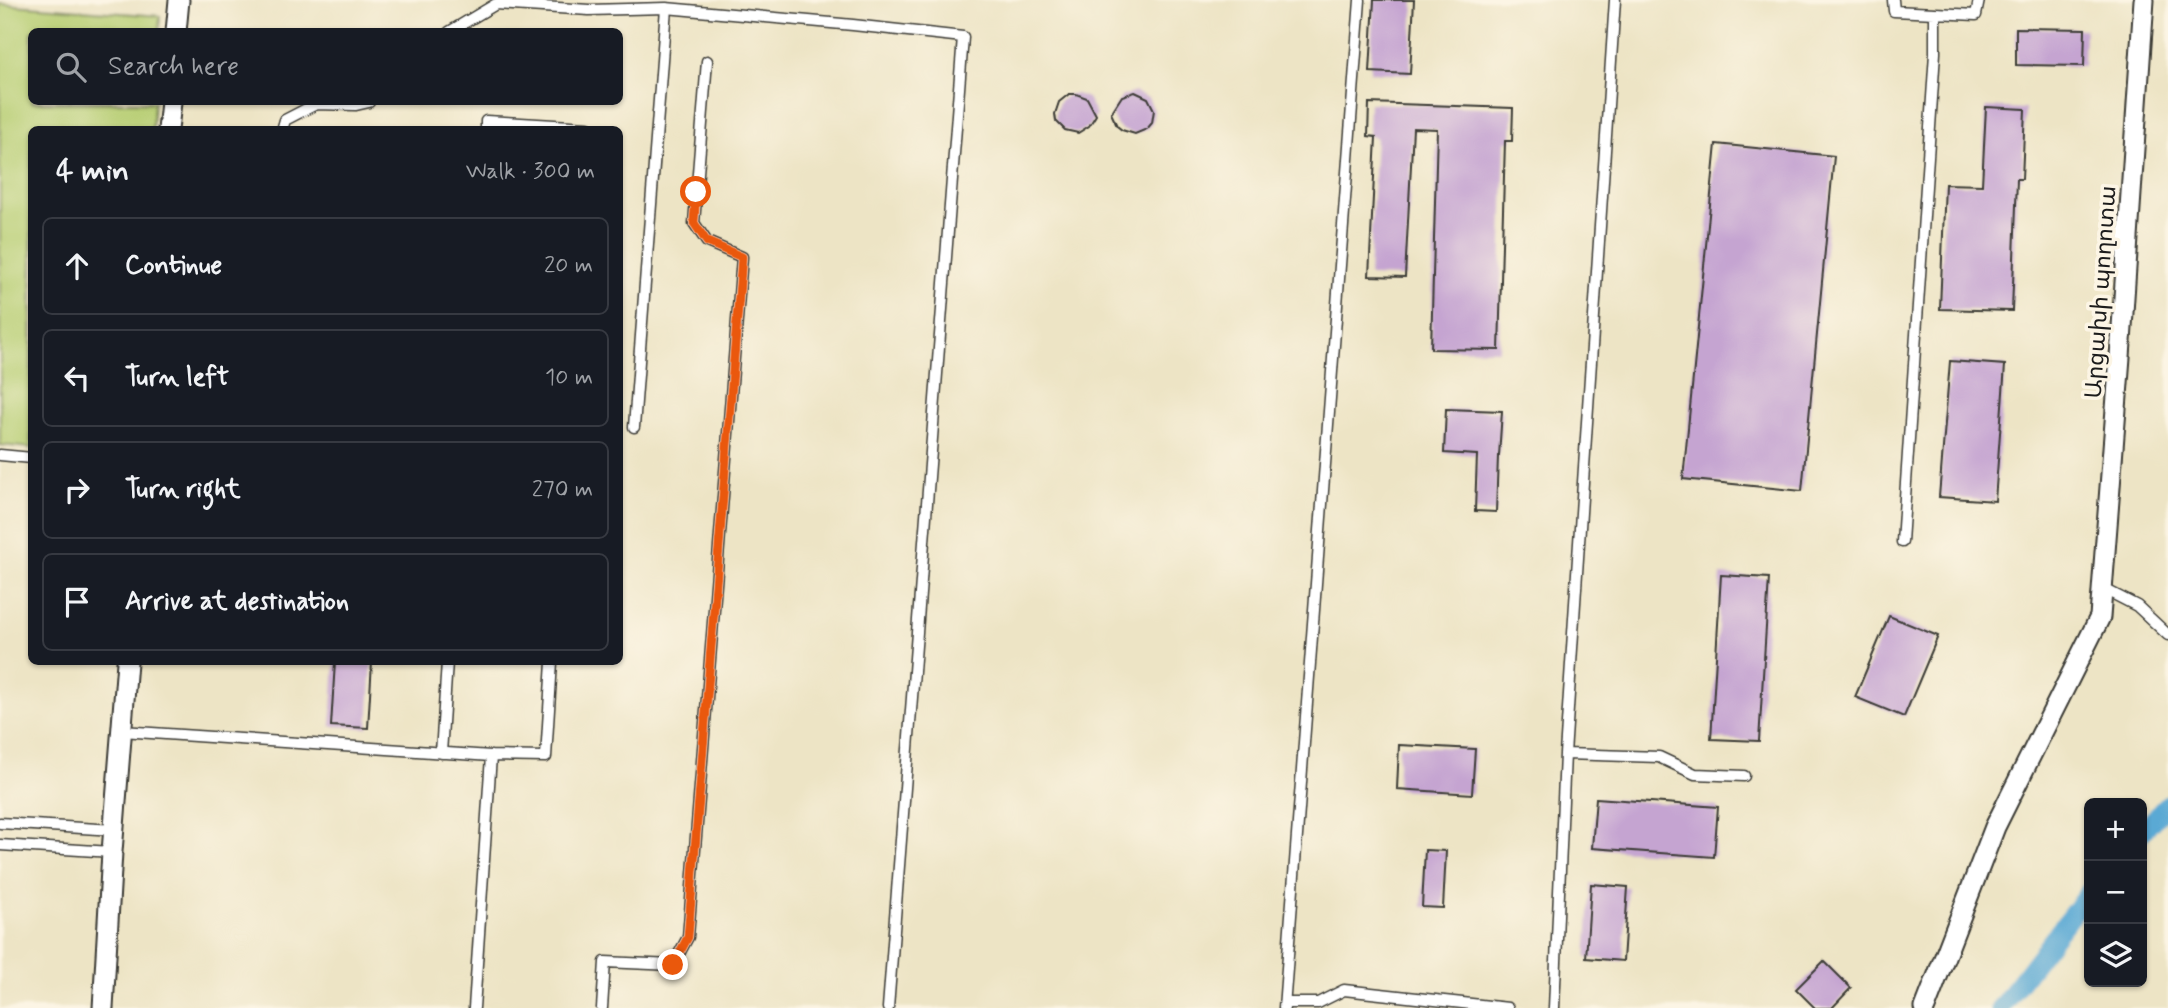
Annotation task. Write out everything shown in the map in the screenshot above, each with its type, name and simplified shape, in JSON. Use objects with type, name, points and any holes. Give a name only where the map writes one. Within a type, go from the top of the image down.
[{"type":"street","points":[[176,28],[179,0]]},
{"type":"street","name":"Արցախի պողոտա","points":[[1925,1008],[1995,827],[2100,617],[2144,0]]},
{"type":"street","points":[[168,126],[170,105]]},
{"type":"street","points":[[103,1008],[127,665]]},
{"type":"lane","points":[[1360,0],[1285,1005],[1318,1003],[1344,990],[1508,1008]]},
{"type":"lane","points":[[1554,1008],[1564,754],[1615,0]]},
{"type":"lane","points":[[1893,0],[1894,11],[1976,15],[1979,0]]},
{"type":"lane","points":[[456,28],[496,4],[589,10],[666,8],[853,24],[963,37],[888,1008]]},
{"type":"lane","points":[[634,427],[666,8]]},
{"type":"lane","points":[[1902,542],[1936,52],[1935,13]]},
{"type":"lane","points":[[602,1008],[605,962],[673,965],[688,937],[742,257],[707,242],[694,223],[707,61]]},
{"type":"lane","points":[[283,126],[285,120],[314,105]]},
{"type":"lane","points":[[486,126],[486,121],[571,126]]},
{"type":"lane","points":[[0,455],[28,458]]},
{"type":"lane","points":[[2102,588],[2137,606],[2168,635]]},
{"type":"lane","points":[[441,753],[447,665]]},
{"type":"lane","points":[[122,731],[441,753],[546,757],[552,665]]},
{"type":"lane","points":[[1564,754],[1659,757],[1695,774],[1744,776]]},
{"type":"lane","points":[[474,1008],[491,756]]},
{"type":"lane","points":[[0,823],[114,831]]},
{"type":"lane","points":[[0,845],[112,852]]},
{"type":"green space","points":[[0,4],[160,16],[159,28],[28,28],[28,105],[154,105],[152,126],[28,126],[28,448],[0,445]]},
{"type":"building","points":[[1374,0],[1414,0],[1410,74],[1370,72]]},
{"type":"building","points":[[2016,28],[2085,29],[2084,66],[2016,65]]},
{"type":"building","points":[[1135,92],[1148,98],[1154,110],[1152,123],[1147,129],[1135,134],[1117,126],[1111,113],[1122,96]]},
{"type":"building","points":[[1069,94],[1087,98],[1096,115],[1089,126],[1078,133],[1065,130],[1056,121],[1059,102]]},
{"type":"building","points":[[1369,103],[1513,108],[1512,141],[1505,141],[1499,350],[1431,349],[1437,129],[1413,128],[1405,277],[1369,276],[1376,137],[1368,136]]},
{"type":"building","points":[[1986,107],[2025,109],[2022,179],[2017,179],[2012,311],[1940,309],[1945,184],[1982,185]]},
{"type":"building","points":[[1716,144],[1834,156],[1802,491],[1683,479]]},
{"type":"building","points":[[1950,361],[2005,365],[1995,501],[1939,497]]},
{"type":"building","points":[[1446,409],[1502,411],[1496,512],[1475,511],[1477,455],[1444,453]]},
{"type":"building","points":[[1721,575],[1769,578],[1759,741],[1711,739]]},
{"type":"building","points":[[1889,616],[1938,636],[1904,717],[1855,697]]},
{"type":"building","points":[[335,665],[372,665],[368,728],[331,726]]},
{"type":"building","points":[[1399,745],[1475,749],[1472,794],[1397,789]]},
{"type":"building","points":[[1596,798],[1718,807],[1714,857],[1592,848]]},
{"type":"building","points":[[1425,850],[1446,851],[1443,908],[1422,907]]},
{"type":"building","points":[[1591,884],[1628,887],[1623,961],[1586,958]]},
{"type":"building","points":[[1824,961],[1851,988],[1832,1008],[1815,1008],[1796,989]]},
{"type":"waterway","points":[[2147,827],[2168,804]]},
{"type":"waterway","points":[[2000,1008],[2084,899]]},
{"type":"route","points":[[673,965],[688,937],[742,257],[707,242],[694,223],[696,192]]}]
